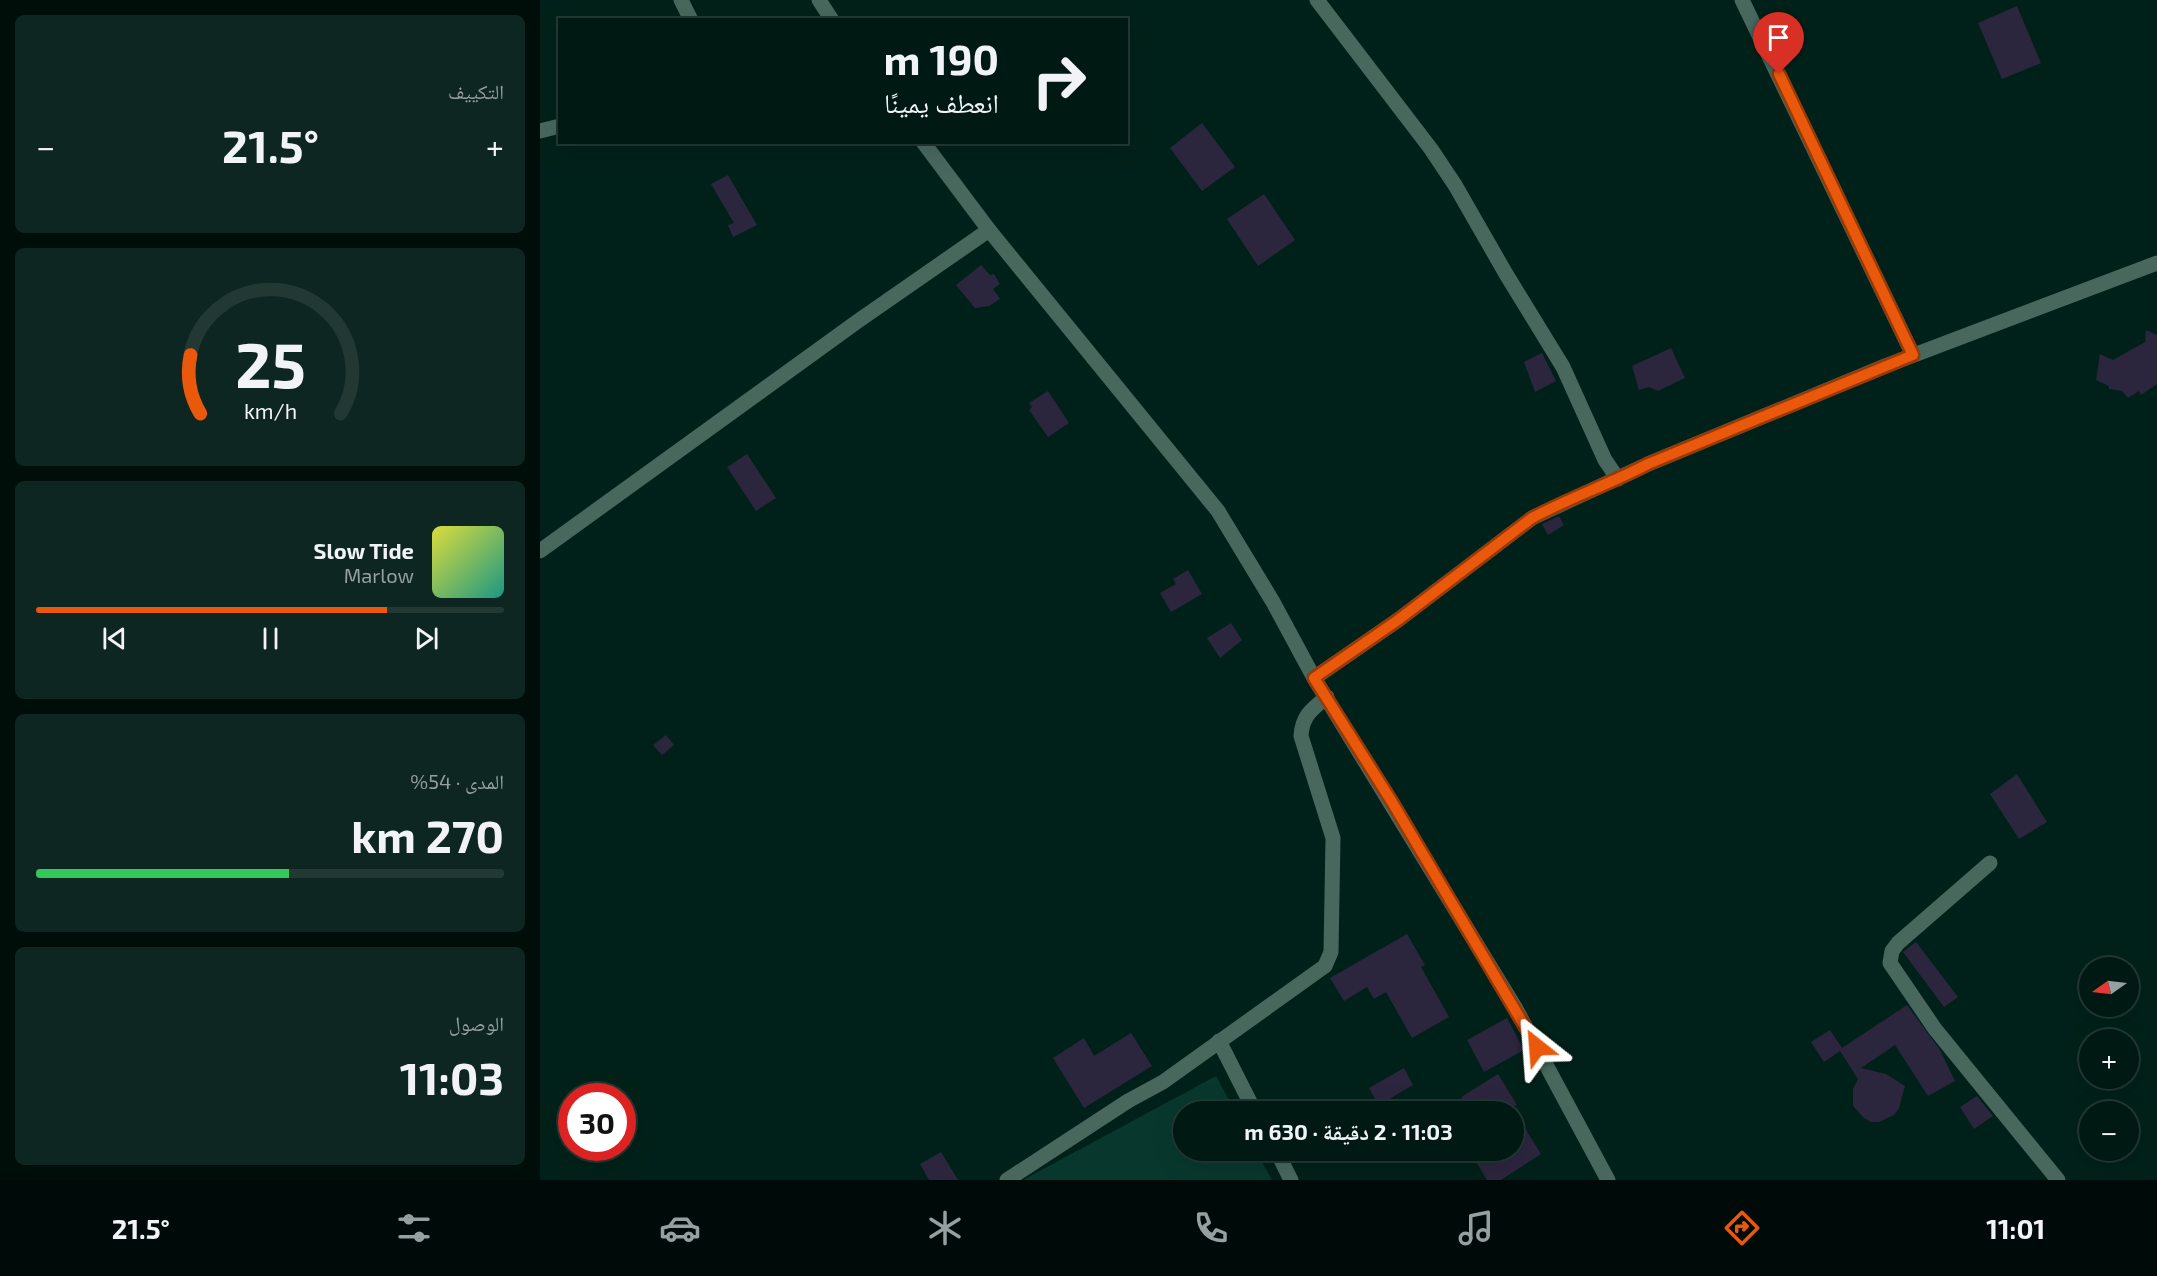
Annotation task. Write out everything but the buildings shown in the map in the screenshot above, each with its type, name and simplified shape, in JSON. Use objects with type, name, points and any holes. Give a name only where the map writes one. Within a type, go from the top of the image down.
[{"type":"street","points":[[681,0],[690,18]]},
{"type":"street","points":[[819,0],[831,18]]},
{"type":"street","points":[[1317,0],[1431,148],[1455,185],[1563,367],[1605,460],[1618,479]]},
{"type":"street","points":[[1742,0],[1913,355]]},
{"type":"street","points":[[540,131],[558,126]]},
{"type":"street","points":[[924,144],[989,230],[1218,511],[1314,678],[1516,1009],[1608,1180]]},
{"type":"street","points":[[540,551],[858,321],[989,230]]},
{"type":"street","points":[[1314,678],[1398,620],[1532,518],[1648,464],[1913,355],[2157,263]]},
{"type":"street","points":[[1007,1180],[1128,1101],[1162,1082],[1325,966],[1331,952],[1333,838],[1301,736],[1301,722],[1308,712],[1327,697]]},
{"type":"street","points":[[1990,862],[1898,943],[1892,951],[1890,963],[1935,1029],[2058,1180]]},
{"type":"street","points":[[1219,1041],[1249,1101]]},
{"type":"street","points":[[1282,1161],[1291,1180]]},
{"type":"green space","points":[[1216,1076],[1230,1101],[1173,1101],[1173,1161],[1262,1161],[1272,1180],[1023,1180]]},
{"type":"route","points":[[1537,1047],[1392,802],[1314,678],[1398,620],[1532,518],[1554,506],[1608,485],[1648,464],[1913,355],[1779,74]]}]
